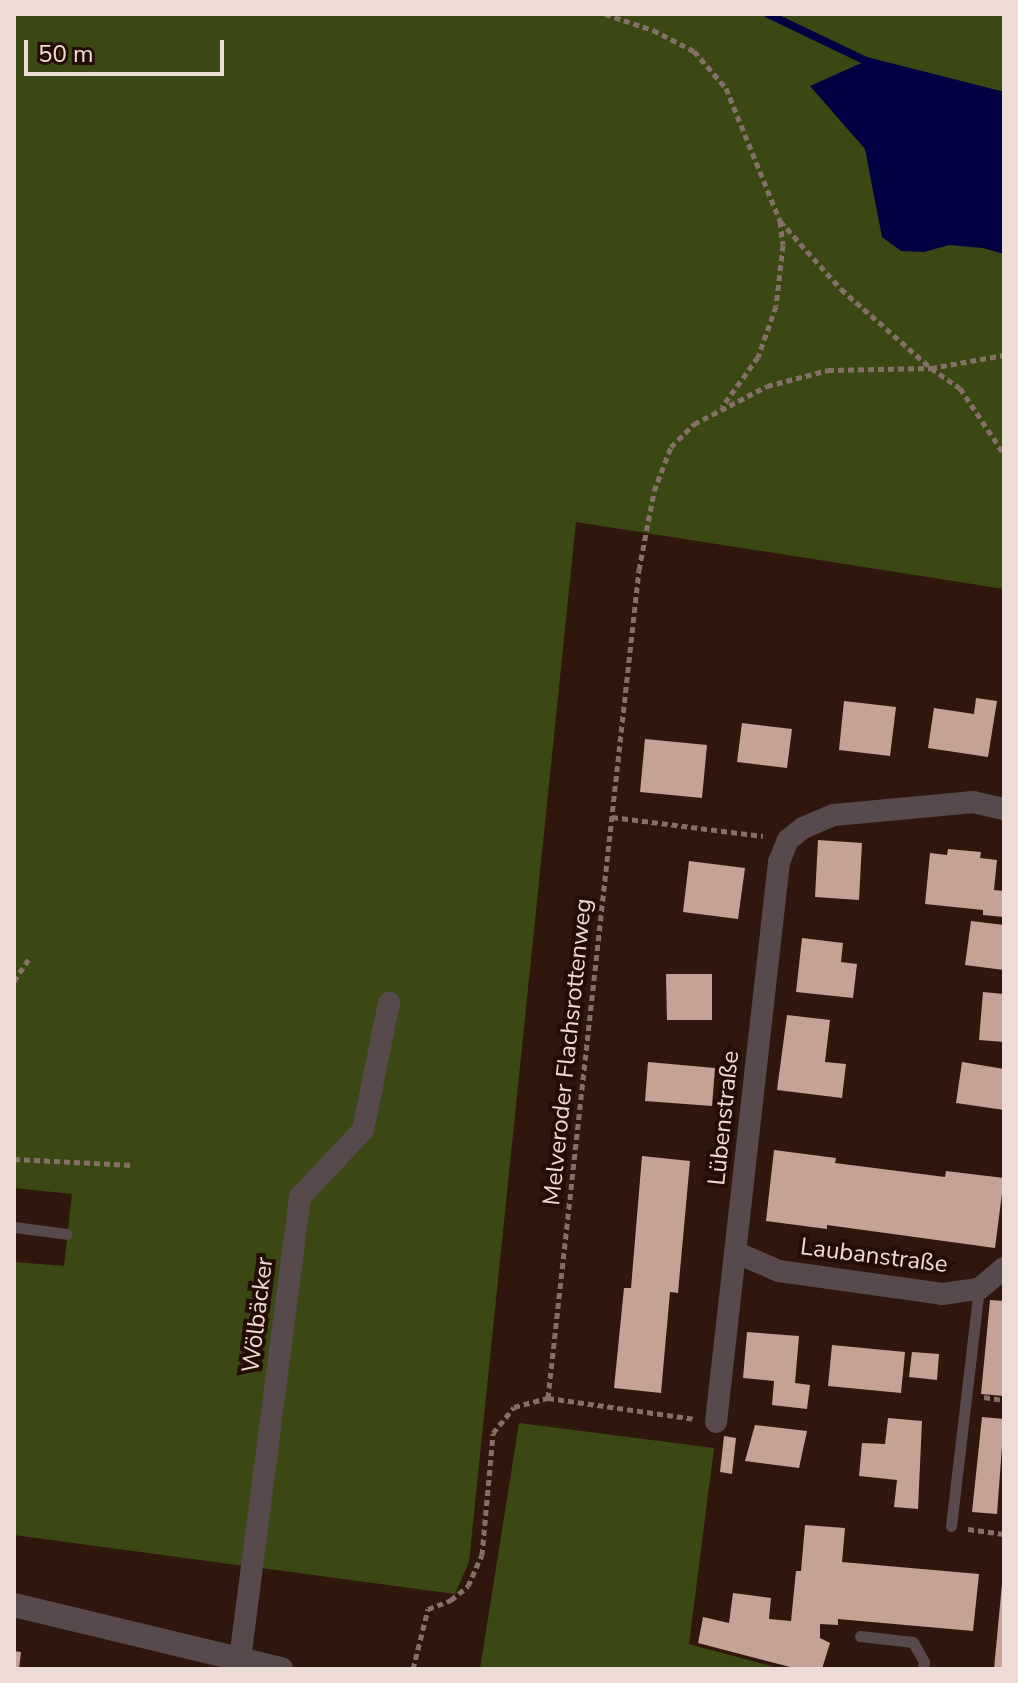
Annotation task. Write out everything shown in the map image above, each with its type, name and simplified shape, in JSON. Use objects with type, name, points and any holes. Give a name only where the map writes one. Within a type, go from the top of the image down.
[{"type":"street","points":[[796,834],[834,815],[973,802],[1004,809]]},
{"type":"street","name":"Lübenstraße","points":[[716,1422],[779,862],[796,834]]},
{"type":"street","name":"Wölbäcker","points":[[240,1659],[300,1197],[363,1130],[389,1003]]},
{"type":"street","name":"Laubanstraße","points":[[735,1252],[779,1271],[942,1294],[979,1289],[1004,1268]]},
{"type":"street","points":[[14,1605],[281,1669]]},
{"type":"lane","points":[[14,1227],[67,1234]]},
{"type":"lane","points":[[951,1526],[979,1289]]},
{"type":"lane","points":[[860,1636],[913,1642],[924,1662],[923,1669]]},
{"type":"path","name":"Melveroder Flachsrottenweg","points":[[605,14],[653,30],[694,51],[726,88],[780,221],[783,245],[776,306],[758,357],[721,408]]},
{"type":"path","points":[[780,221],[841,289],[931,368],[960,388],[1004,454]]},
{"type":"path","name":"Melveroder Flachsrottenweg","points":[[548,1398],[639,570],[654,491],[671,447],[694,424],[767,386],[828,370],[931,368],[1004,355]]},
{"type":"path","points":[[612,817],[796,834]]},
{"type":"path","points":[[14,981],[31,956]]},
{"type":"path","points":[[14,1159],[134,1165]]},
{"type":"path","points":[[413,1669],[428,1609],[451,1600],[468,1586],[482,1555],[493,1433],[514,1407],[548,1398],[716,1422]]},
{"type":"path","points":[[951,1526],[1004,1534]]},
{"type":"green space","points":[[14,14],[1004,14],[1004,589],[576,522],[469,1562],[455,1594],[14,1535],[14,1262],[64,1266],[72,1194],[14,1188]]},
{"type":"green space","points":[[519,1423],[714,1448],[689,1644],[782,1669],[480,1669]]},
{"type":"shaded area","points":[[866,61],[1004,96],[1004,254],[983,248],[949,245],[924,252],[901,251],[882,237],[865,149],[810,86]]},
{"type":"building","points":[[976,698],[997,701],[988,757],[928,748],[934,708],[974,714]]},
{"type":"building","points":[[844,701],[896,707],[890,756],[839,750]]},
{"type":"building","points":[[742,723],[792,729],[787,768],[737,762]]},
{"type":"building","points":[[645,739],[707,745],[702,798],[640,792]]},
{"type":"building","points":[[818,840],[862,843],[859,900],[815,897]]},
{"type":"building","points":[[948,849],[981,852],[980,858],[997,860],[994,890],[1004,891],[1004,917],[983,915],[983,910],[925,904],[930,853],[947,855]]},
{"type":"building","points":[[689,861],[745,868],[738,919],[683,912]]},
{"type":"building","points":[[971,921],[1004,925],[1004,970],[965,965]]},
{"type":"building","points":[[802,938],[843,943],[841,962],[857,964],[853,998],[796,992]]},
{"type":"building","points":[[666,974],[712,974],[712,1020],[667,1020]]},
{"type":"building","points":[[983,992],[1004,994],[1004,1042],[979,1040]]},
{"type":"building","points":[[787,1015],[830,1020],[825,1062],[846,1064],[842,1098],[777,1090]]},
{"type":"building","points":[[648,1062],[715,1068],[712,1106],[645,1101]]},
{"type":"building","points":[[962,1062],[1004,1069],[1004,1110],[956,1103]]},
{"type":"building","points":[[774,1150],[836,1158],[835,1163],[945,1177],[946,1171],[1004,1178],[995,1248],[827,1225],[827,1229],[766,1221]]},
{"type":"building","points":[[642,1156],[690,1161],[678,1293],[670,1292],[661,1393],[614,1388],[624,1288],[631,1288]]},
{"type":"building","points":[[990,1300],[1004,1301],[1004,1396],[981,1394]]},
{"type":"building","points":[[747,1332],[799,1336],[795,1383],[810,1385],[807,1409],[772,1405],[774,1381],[743,1378]]},
{"type":"building","points":[[832,1345],[905,1352],[901,1393],[828,1386]]},
{"type":"building","points":[[912,1352],[939,1354],[937,1380],[909,1377]]},
{"type":"building","points":[[982,1417],[1004,1419],[997,1514],[972,1512]]},
{"type":"building","points":[[888,1418],[922,1421],[918,1509],[894,1507],[897,1480],[859,1476],[862,1443],[885,1444]]},
{"type":"building","points":[[755,1425],[807,1431],[799,1468],[745,1461]]},
{"type":"building","points":[[724,1436],[736,1438],[732,1474],[720,1472]]},
{"type":"building","points":[[805,1525],[845,1528],[842,1562],[979,1574],[973,1631],[838,1619],[838,1625],[820,1624],[820,1638],[830,1643],[822,1669],[798,1669],[698,1643],[703,1617],[729,1623],[733,1593],[771,1598],[769,1619],[791,1621],[796,1571],[801,1571]]},
{"type":"building","points":[[1002,1584],[1004,1669],[994,1669]]},
{"type":"building","points":[[14,1651],[21,1652],[19,1669],[14,1669]]},
{"type":"waterway","points":[[768,14],[866,61],[1004,96]]}]
